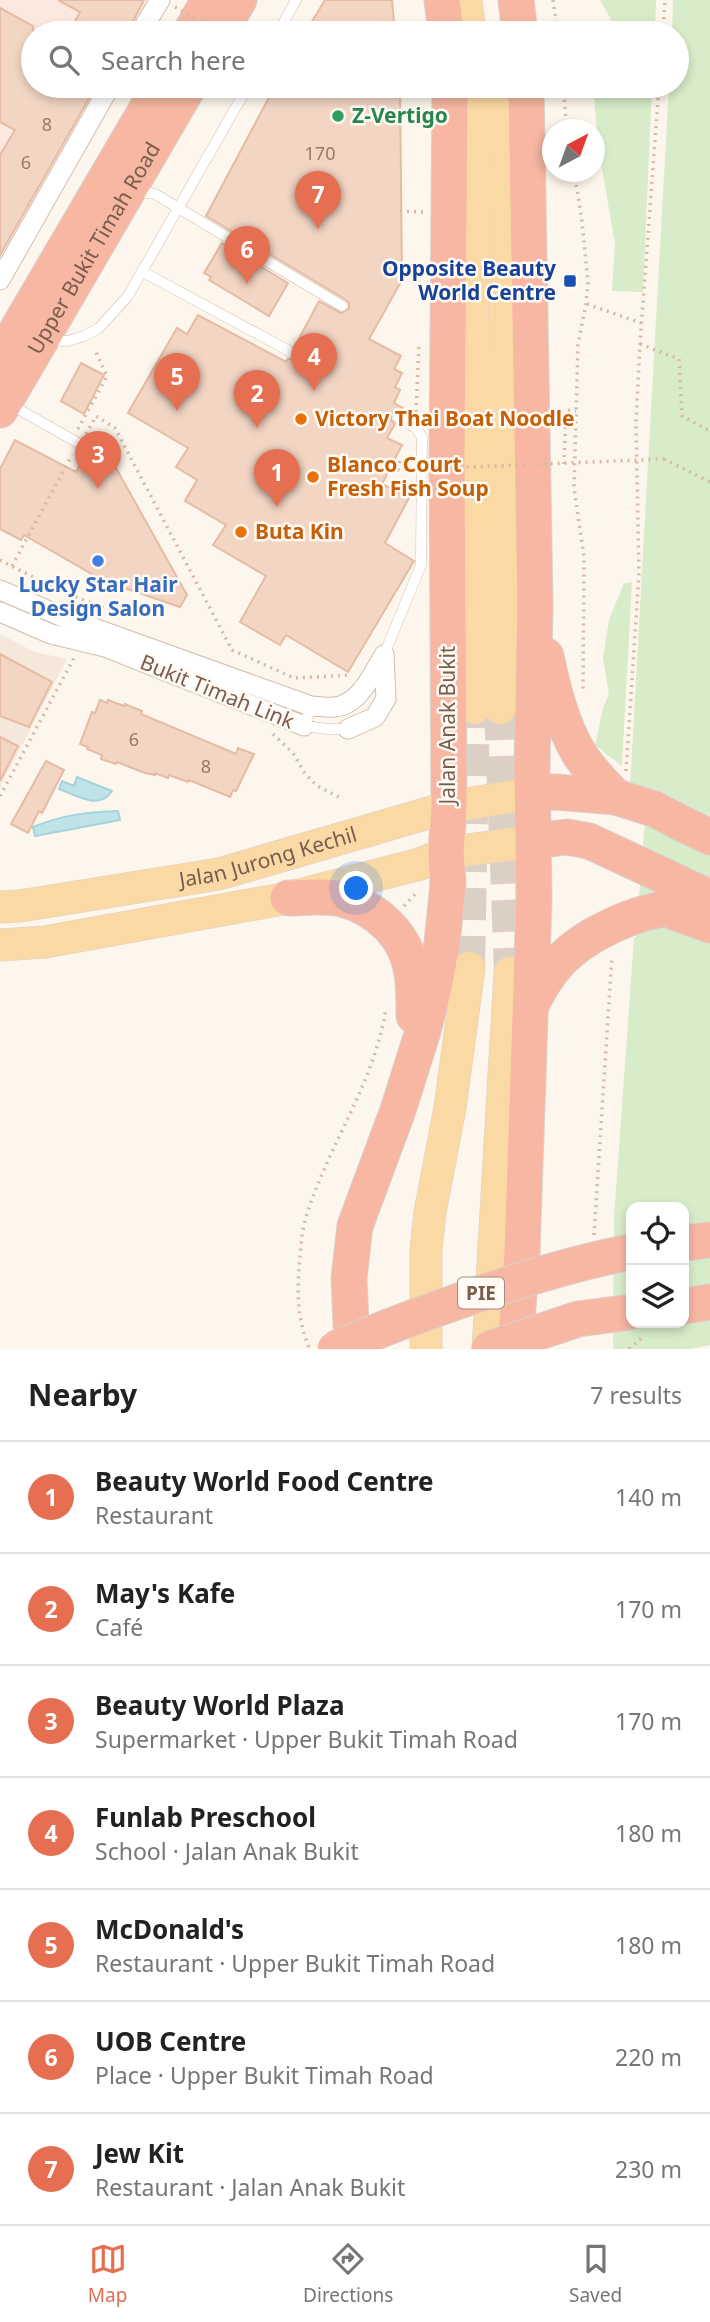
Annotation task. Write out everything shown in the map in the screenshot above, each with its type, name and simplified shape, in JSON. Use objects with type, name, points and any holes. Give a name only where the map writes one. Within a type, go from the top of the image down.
[{"type":"highway","points":[[175,13],[209,0]]},
{"type":"highway","points":[[228,21],[239,0]]},
{"type":"highway","points":[[442,0],[445,21]]},
{"type":"highway","points":[[516,0],[519,21]]},
{"type":"highway","name":"Upper Bukit Timah Road","points":[[0,359],[153,98]]},
{"type":"highway","name":"Upper Bukit Timah Road","points":[[2,405],[182,98]]},
{"type":"highway","name":"Jalan Anak Bukit","points":[[356,1349],[351,1325],[349,1278],[355,1226],[398,1110],[434,987],[448,884],[450,98]]},
{"type":"highway","points":[[515,1349],[522,1254],[534,841],[535,605],[526,98]]},
{"type":"highway","points":[[535,605],[552,685],[572,741],[594,773],[616,797]]},
{"type":"highway","points":[[533,793],[556,792],[616,797],[654,809],[696,830]]},
{"type":"highway","points":[[534,841],[567,837],[589,841],[710,898]]},
{"type":"highway","points":[[288,898],[326,897],[353,903],[380,918],[399,937],[412,970],[416,1051]]},
{"type":"highway","points":[[530,1007],[545,976],[574,948],[592,936],[644,912],[664,909],[710,925]]},
{"type":"highway","points":[[689,1242],[710,1240]]},
{"type":"highway","name":"PIE","points":[[335,1349],[502,1285],[626,1253]]},
{"type":"highway","points":[[689,1305],[710,1302]]},
{"type":"highway","points":[[488,1349],[578,1319],[626,1313]]},
{"type":"main road","points":[[466,0],[469,21]]},
{"type":"main road","points":[[499,0],[502,21]]},
{"type":"main road","name":"Jalan Anak Bukit","points":[[475,98],[472,324],[487,708],[507,98]]},
{"type":"main road","name":"Jalan Jurong Kechil","points":[[0,907],[219,874],[449,807],[533,793]]},
{"type":"main road","name":"Jalan Jurong Kechil","points":[[0,945],[45,942],[288,898],[420,864],[446,853],[534,841]]},
{"type":"main road","points":[[426,1349],[426,1250],[430,1213],[450,1108],[469,968]]},
{"type":"main road","points":[[488,1349],[510,973]]},
{"type":"street","points":[[0,279],[103,98]]},
{"type":"street","name":"Bukit Timah Link","points":[[0,590],[108,640],[217,681],[311,706],[335,708],[356,698],[384,655]]},
{"type":"street","name":"Bukit Timah Link","points":[[0,612],[51,634],[108,640]]},
{"type":"street","name":"Bukit Timah Link","points":[[348,729],[375,717],[386,699],[384,655]]},
{"type":"street","name":"Bukit Timah Link","points":[[217,681],[304,726]]},
{"type":"lane","points":[[285,21],[296,0]]},
{"type":"lane","points":[[40,340],[68,341],[85,336],[99,328],[128,296],[241,98]]},
{"type":"lane","points":[[129,189],[155,194],[342,306]]},
{"type":"lane","points":[[143,272],[292,352]]},
{"type":"lane","points":[[2,405],[76,442]]},
{"type":"lane","name":"Bukit Timah Link","points":[[384,655],[421,565],[422,437],[416,428],[398,417]]},
{"type":"lane","points":[[304,726],[311,706]]},
{"type":"lane","name":"Bukit Timah Link","points":[[304,726],[348,729]]},
{"type":"path","points":[[553,0],[556,21]]},
{"type":"path","points":[[664,21],[665,0]]},
{"type":"path","points":[[175,13],[193,21]]},
{"type":"path","points":[[564,98],[566,119]]},
{"type":"path","points":[[636,422],[658,98]]},
{"type":"path","points":[[575,182],[588,282],[578,344],[574,488],[584,557],[583,693]]},
{"type":"path","points":[[586,304],[641,323]]},
{"type":"path","points":[[640,344],[679,359],[681,416],[710,431]]},
{"type":"path","points":[[76,442],[107,376],[95,351]]},
{"type":"path","points":[[564,464],[566,410],[576,411]]},
{"type":"path","points":[[76,442],[96,416],[115,428],[232,650],[293,678],[352,675]]},
{"type":"path","points":[[390,468],[398,470],[664,459],[710,482]]},
{"type":"path","points":[[12,566],[68,461]]},
{"type":"path","points":[[0,796],[74,658],[68,656]]},
{"type":"path","points":[[272,733],[293,753],[304,772],[317,786],[341,798]]},
{"type":"path","points":[[309,1349],[302,1331],[298,1283],[306,1216],[356,1102],[383,1031],[386,1004]]},
{"type":"shaded area","points":[[0,0],[154,0],[142,21],[21,21],[21,98],[98,98],[0,269]]},
{"type":"shaded area","points":[[0,634],[35,652],[67,659],[0,787]]},
{"type":"green space","points":[[600,0],[656,0],[655,21],[612,21]]},
{"type":"green space","points":[[673,0],[710,0],[710,1345],[689,1349],[613,1349],[614,1218],[647,794],[630,787],[668,98],[689,98],[689,21],[672,21]]},
{"type":"green space","points":[[594,98],[651,98],[643,292],[612,291],[615,244],[604,182],[605,119],[596,119]]},
{"type":"green space","points":[[632,582],[622,766],[595,745],[609,694],[603,658],[609,620],[624,583]]},
{"type":"water","points":[[77,777],[112,791],[107,797],[94,801],[59,789],[62,781],[74,786]]},
{"type":"water","points":[[118,811],[120,820],[35,836],[33,827],[54,820],[85,813]]},
{"type":"building","points":[[58,0],[144,0],[133,21],[75,21],[80,12]]},
{"type":"building","points":[[325,0],[392,0],[394,21],[312,21]]},
{"type":"building","points":[[0,8],[24,21],[21,21],[21,98],[89,98],[0,255],[0,155],[15,130],[0,122]]},
{"type":"building","points":[[269,98],[400,98],[402,280],[369,339],[401,356],[394,369],[402,373],[395,387],[400,390],[394,403],[403,408],[402,411],[395,410],[391,414],[391,420],[395,424],[387,438],[402,445],[382,484],[409,498],[385,543],[414,561],[348,672],[286,635],[280,645],[240,622],[266,576],[213,545],[226,525],[185,501],[197,480],[176,467],[188,448],[128,413],[177,328],[187,334],[198,315],[286,362],[298,355],[295,346],[319,301],[341,313],[349,309],[346,300],[206,216]]},
{"type":"building","points":[[222,243],[288,283],[269,316],[209,280],[211,277],[204,273]]},
{"type":"building","points":[[81,363],[104,375],[84,414],[61,401]]},
{"type":"building","points":[[97,434],[187,595],[180,607],[104,581],[24,535],[21,540],[0,529],[0,469],[15,440],[76,472]]},
{"type":"building","points":[[0,654],[52,682],[29,727],[0,716]]},
{"type":"building","points":[[100,700],[124,706],[125,704],[142,711],[141,714],[236,754],[238,748],[254,754],[236,791],[233,790],[230,797],[189,780],[188,782],[169,775],[168,778],[155,773],[145,773],[101,759],[102,755],[80,744],[92,712],[95,713]]},
{"type":"building","points":[[0,737],[18,746],[0,781]]},
{"type":"building","points":[[46,761],[64,770],[42,813],[39,811],[28,833],[11,824]]},
{"type":"tunnel","points":[[469,968],[474,708]]},
{"type":"tunnel","points":[[500,708],[510,973]]},
{"type":"place","name":"Z-Vertigo","points":[[338,116]]},
{"type":"place","name":"Jew Kit","points":[[318,229]]},
{"type":"place","name":"Opposite Beauty World Centre","points":[[570,281]]},
{"type":"place","name":"UOB Centre","points":[[247,284]]},
{"type":"place","name":"Funlab Preschool","points":[[314,391]]},
{"type":"place","name":"McDonald's","points":[[177,411]]},
{"type":"place","name":"Victory Thai Boat Noodle","points":[[301,419]]},
{"type":"place","name":"May's Kafe","points":[[257,428]]},
{"type":"place","name":"Blanco Court Fresh Fish Soup","points":[[313,477]]},
{"type":"place","name":"Beauty World Plaza","points":[[98,489]]},
{"type":"place","name":"Beauty World Food Centre","points":[[277,507]]},
{"type":"place","name":"Buta Kin","points":[[241,532]]},
{"type":"place","name":"Lucky Star Hair Design Salon","points":[[98,561]]}]
